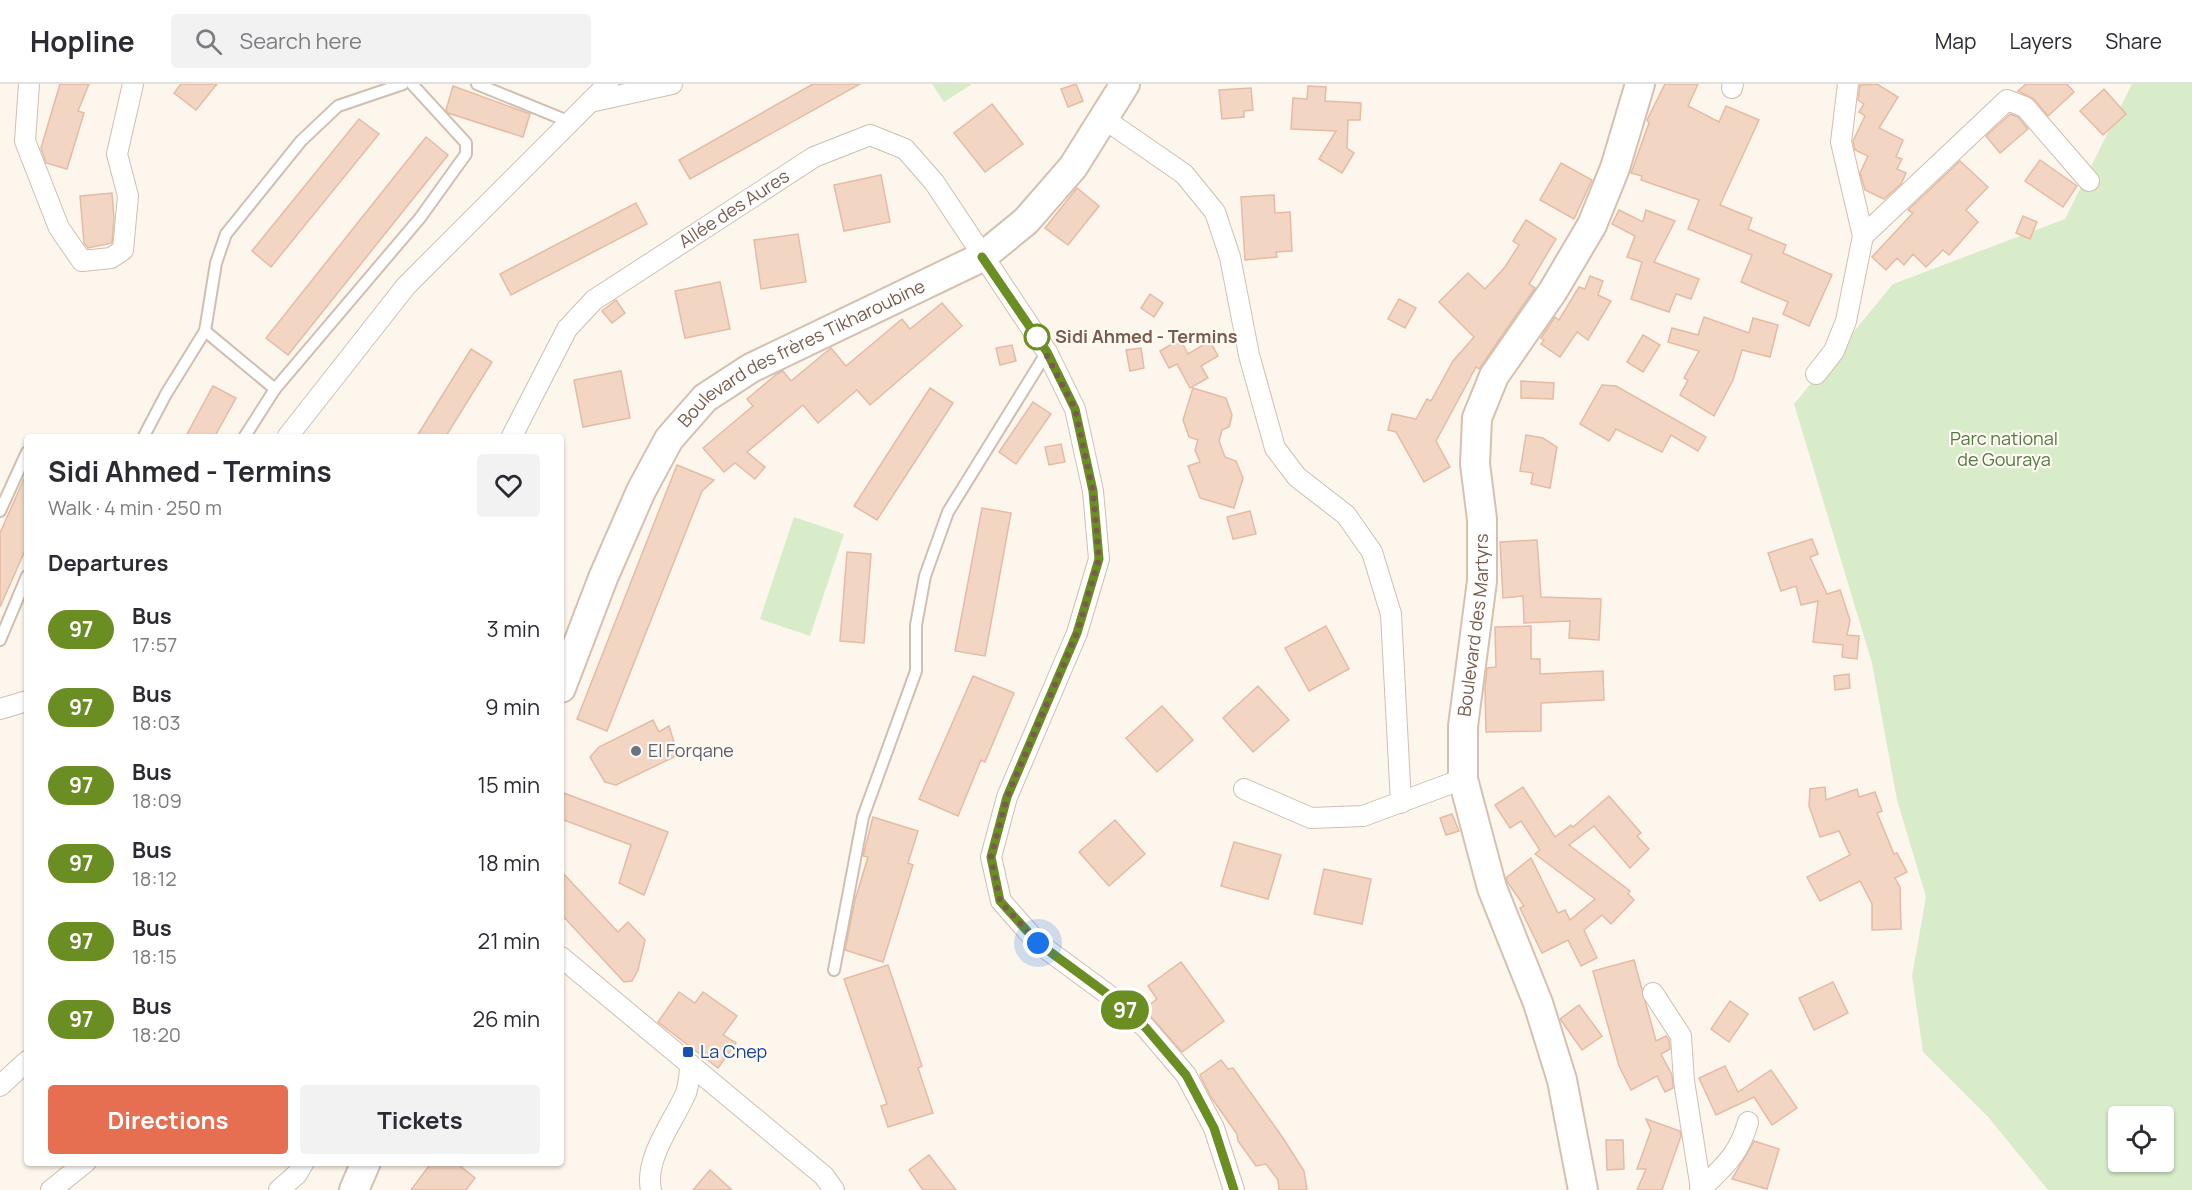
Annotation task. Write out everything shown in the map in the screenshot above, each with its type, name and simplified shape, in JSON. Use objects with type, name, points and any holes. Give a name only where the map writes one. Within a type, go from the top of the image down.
[{"type":"main road","name":"Boulevard des frères Tikharoubine","points":[[564,680],[603,578],[641,491],[669,439],[705,398],[751,368],[982,257],[1026,221],[1073,167],[1125,84]]},
{"type":"main road","name":"Boulevard des Martyrs","points":[[1583,1190],[1562,1080],[1538,1003],[1492,888],[1462,779],[1462,726],[1482,581],[1482,519],[1475,464],[1477,418],[1494,376],[1554,291],[1592,225],[1616,168],[1640,84]]},
{"type":"main road","points":[[354,1190],[364,1166]]},
{"type":"street","points":[[29,84],[25,141],[60,228],[82,261],[111,258],[123,250],[128,196],[117,154],[133,84]]},
{"type":"street","points":[[290,434],[406,286],[608,84]]},
{"type":"street","points":[[590,102],[672,84]]},
{"type":"street","points":[[1816,374],[1834,351],[1846,321],[1863,236],[1841,142],[1848,84]]},
{"type":"street","points":[[1863,236],[2007,100],[2025,107],[2089,181]]},
{"type":"street","points":[[1103,118],[1184,174],[1215,212],[1230,257],[1250,355],[1275,448],[1297,477],[1346,514],[1372,552],[1391,614],[1401,803]]},
{"type":"street","name":"Allée des Aures","points":[[513,434],[567,329],[594,300],[814,157],[870,135],[905,149],[934,182],[1047,352],[1075,409],[1093,491],[1099,559],[1077,633],[1007,797],[991,857],[1000,901],[1038,943],[1106,993],[1146,1028],[1186,1075],[1214,1128],[1234,1190]]},
{"type":"street","points":[[0,709],[24,702]]},
{"type":"street","points":[[1244,789],[1311,818],[1363,816],[1462,779]]},
{"type":"street","points":[[564,959],[824,1176],[834,1190]]},
{"type":"street","points":[[1653,993],[1681,1036],[1684,1081],[1700,1190]]},
{"type":"street","points":[[0,1086],[24,1064]]},
{"type":"street","points":[[651,1190],[654,1161],[687,1091],[691,1065]]},
{"type":"street","points":[[1700,1190],[1734,1157],[1743,1140],[1748,1122]]},
{"type":"street","points":[[51,1190],[81,1166]]},
{"type":"street","points":[[279,1190],[297,1174],[302,1166]]},
{"type":"lane","points":[[145,434],[166,394],[205,330],[216,263],[226,234],[301,141],[338,106],[403,84]]},
{"type":"lane","points":[[247,434],[275,388],[420,219],[466,154],[466,143],[412,84]]},
{"type":"lane","points":[[477,84],[570,122]]},
{"type":"lane","points":[[205,330],[275,388]]},
{"type":"lane","points":[[834,970],[863,817],[916,671],[916,625],[925,576],[948,512],[1047,352]]},
{"type":"lane","points":[[0,511],[24,459]]},
{"type":"lane","points":[[0,640],[24,583]]},
{"type":"green space","points":[[932,84],[972,84],[944,102]]},
{"type":"green space","name":"Parc national de Gouraya","points":[[2132,84],[2192,84],[2192,1190],[2048,1190],[1989,1118],[1923,1052],[1912,976],[1926,897],[1897,800],[1872,663],[1794,404],[1893,284],[2065,219]]},
{"type":"green space","points":[[794,517],[844,534],[810,636],[760,619]]},
{"type":"building","points":[[60,84],[89,84],[78,111],[84,113],[67,169],[46,163],[41,148]]},
{"type":"building","points":[[181,84],[217,84],[196,110],[174,93]]},
{"type":"building","points":[[813,84],[860,84],[690,179],[679,160]]},
{"type":"building","points":[[1076,84],[1083,101],[1068,107],[1061,89]]},
{"type":"building","points":[[1665,84],[1698,84],[1688,106],[1719,122],[1726,106],[1759,120],[1720,205],[1752,218],[1748,229],[1786,245],[1783,253],[1832,275],[1809,326],[1783,314],[1788,302],[1741,282],[1752,255],[1688,229],[1699,200],[1641,180],[1642,176],[1631,173],[1649,123],[1647,120]]},
{"type":"building","points":[[1877,84],[1898,97],[1879,128],[1903,140],[1896,157],[1902,159],[1897,169],[1906,173],[1901,184],[1884,199],[1865,190],[1860,173],[1868,156],[1855,150],[1853,141],[1865,116],[1859,112],[1864,104],[1858,100],[1860,85]]},
{"type":"building","points":[[2026,84],[2067,84],[2074,92],[2048,116],[2034,99],[2018,91]]},
{"type":"building","points":[[453,86],[530,114],[523,137],[448,113],[446,110]]},
{"type":"building","points":[[1308,86],[1326,87],[1325,101],[1361,103],[1360,120],[1348,120],[1347,148],[1354,153],[1342,173],[1319,159],[1336,131],[1291,129],[1293,98],[1307,99]]},
{"type":"building","points":[[1251,88],[1253,110],[1244,111],[1244,117],[1222,119],[1219,90]]},
{"type":"building","points":[[2104,89],[2126,114],[2103,135],[2080,111]]},
{"type":"building","points":[[992,104],[1023,144],[985,172],[954,133]]},
{"type":"building","points":[[2010,114],[2018,117],[2028,129],[2000,153],[1986,136]]},
{"type":"building","points":[[359,119],[379,134],[271,267],[252,251]]},
{"type":"building","points":[[426,137],[448,155],[288,355],[266,338]]},
{"type":"building","points":[[2040,160],[2077,186],[2063,207],[2025,181]]},
{"type":"building","points":[[1960,161],[1988,187],[1966,210],[1978,222],[1949,255],[1943,250],[1926,267],[1913,254],[1904,265],[1897,258],[1886,270],[1872,257],[1913,213],[1908,210]]},
{"type":"building","points":[[1561,163],[1592,180],[1574,219],[1540,200]]},
{"type":"building","points":[[881,175],[890,222],[844,231],[834,185]]},
{"type":"building","points":[[1077,188],[1099,206],[1068,245],[1045,228]]},
{"type":"building","points":[[112,193],[114,218],[112,243],[88,248],[84,243],[80,196]]},
{"type":"building","points":[[1274,195],[1275,213],[1290,212],[1292,251],[1276,252],[1277,257],[1245,260],[1241,197]]},
{"type":"building","points":[[636,203],[647,224],[511,295],[500,274]]},
{"type":"building","points":[[1619,210],[1643,222],[1646,210],[1675,221],[1654,262],[1699,279],[1691,299],[1676,294],[1669,312],[1631,299],[1642,262],[1627,257],[1635,236],[1612,224]]},
{"type":"building","points":[[2023,216],[2037,222],[2030,239],[2016,233]]},
{"type":"building","points":[[1526,220],[1556,239],[1529,284],[1535,288],[1479,369],[1476,367],[1436,441],[1450,467],[1424,482],[1396,432],[1388,430],[1392,414],[1416,419],[1427,399],[1431,401],[1453,361],[1474,337],[1439,302],[1468,273],[1485,289],[1505,267],[1519,245],[1513,241]]},
{"type":"building","points":[[798,234],[806,282],[761,289],[754,240]]},
{"type":"building","points":[[1590,276],[1603,281],[1598,295],[1611,301],[1588,340],[1577,332],[1560,357],[1541,344],[1544,340],[1541,338],[1555,317],[1559,320],[1579,287],[1585,289]]},
{"type":"building","points":[[720,282],[730,329],[685,338],[675,291]]},
{"type":"building","points":[[1150,294],[1163,303],[1154,317],[1141,308]]},
{"type":"building","points":[[1399,299],[1416,308],[1405,328],[1388,319]]},
{"type":"building","points":[[616,300],[625,313],[612,323],[602,311]]},
{"type":"building","points":[[942,303],[962,326],[870,405],[857,390],[818,423],[803,405],[747,452],[765,467],[755,479],[735,463],[724,472],[703,448],[753,406],[747,399],[777,374],[783,371],[791,381],[831,348],[846,366],[902,319],[910,329]]},
{"type":"building","points":[[1704,317],[1749,333],[1753,318],[1778,325],[1770,357],[1742,350],[1733,380],[1714,416],[1680,395],[1688,380],[1684,378],[1699,351],[1668,342],[1672,328],[1698,335]]},
{"type":"building","points":[[1643,335],[1660,345],[1643,372],[1627,362]]},
{"type":"building","points":[[1180,339],[1188,354],[1210,341],[1218,356],[1201,366],[1208,378],[1190,388],[1177,364],[1169,368],[1160,351]]},
{"type":"building","points":[[1012,345],[1016,361],[1000,365],[996,348]]},
{"type":"building","points":[[1141,348],[1144,368],[1130,371],[1126,350]]},
{"type":"building","points":[[471,349],[492,362],[447,434],[418,434]]},
{"type":"building","points":[[621,371],[630,418],[583,427],[574,380]]},
{"type":"building","points":[[1521,381],[1554,383],[1553,399],[1521,398]]},
{"type":"building","points":[[1602,385],[1616,386],[1706,437],[1698,451],[1671,435],[1662,452],[1616,429],[1609,441],[1580,424]]},
{"type":"building","points":[[213,386],[236,398],[216,434],[187,434]]},
{"type":"building","points":[[930,388],[953,403],[877,520],[854,506]]},
{"type":"building","points":[[1193,388],[1226,398],[1232,415],[1229,427],[1222,430],[1219,441],[1225,457],[1236,461],[1243,478],[1234,508],[1200,498],[1188,466],[1200,462],[1195,450],[1198,440],[1189,437],[1183,420]]},
{"type":"building","points":[[1033,402],[1051,414],[1016,464],[999,452]]},
{"type":"building","points":[[1526,435],[1543,438],[1557,447],[1550,488],[1531,484],[1533,473],[1520,471]]},
{"type":"building","points":[[1061,444],[1065,462],[1049,465],[1045,447]]},
{"type":"building","points":[[677,465],[714,480],[702,491],[607,731],[577,719]]},
{"type":"building","points":[[24,479],[24,553],[0,607],[0,533]]},
{"type":"building","points":[[982,508],[1011,513],[985,656],[955,651]]},
{"type":"building","points":[[1250,511],[1256,534],[1233,539],[1227,517]]},
{"type":"building","points":[[1812,539],[1818,554],[1810,557],[1827,594],[1840,590],[1850,620],[1847,635],[1859,636],[1857,659],[1842,657],[1843,645],[1813,642],[1818,601],[1801,605],[1796,586],[1781,591],[1768,553]]},
{"type":"building","points":[[1537,540],[1541,597],[1601,599],[1599,640],[1569,638],[1570,621],[1524,623],[1523,596],[1503,598],[1500,542]]},
{"type":"building","points":[[847,552],[871,554],[864,643],[840,641]]},
{"type":"building","points":[[1326,626],[1349,669],[1309,691],[1285,648]]},
{"type":"building","points":[[1531,626],[1531,659],[1540,659],[1540,674],[1603,671],[1604,700],[1541,703],[1541,731],[1486,732],[1485,689],[1487,668],[1496,667],[1495,627]]},
{"type":"building","points":[[1849,674],[1850,688],[1835,690],[1834,676]]},
{"type":"building","points":[[973,676],[1014,693],[985,762],[981,760],[958,816],[919,799]]},
{"type":"building","points":[[1258,686],[1289,720],[1253,752],[1223,718]]},
{"type":"building","points":[[1162,706],[1193,740],[1157,772],[1126,738]]},
{"type":"building","name":"El Forqane","points":[[653,720],[659,732],[669,726],[678,755],[616,785],[605,782],[590,757],[599,747]]},
{"type":"building","points":[[1523,787],[1555,837],[1571,825],[1573,827],[1609,796],[1641,833],[1637,836],[1649,849],[1630,868],[1594,826],[1569,845],[1630,891],[1628,894],[1634,900],[1611,924],[1602,915],[1584,930],[1597,958],[1581,966],[1568,940],[1542,953],[1520,908],[1524,906],[1506,878],[1531,858],[1558,913],[1565,910],[1570,920],[1595,899],[1535,854],[1540,850],[1521,821],[1510,828],[1495,805]]},
{"type":"building","points":[[1825,787],[1826,800],[1857,789],[1859,797],[1875,792],[1882,811],[1877,813],[1894,854],[1897,853],[1907,872],[1895,878],[1900,887],[1901,929],[1872,930],[1872,904],[1860,881],[1820,901],[1807,877],[1850,855],[1839,831],[1820,837],[1809,806],[1810,789]]},
{"type":"building","points":[[564,793],[668,832],[644,895],[619,883],[631,845],[564,820]]},
{"type":"building","points":[[1452,814],[1459,831],[1446,835],[1440,818]]},
{"type":"building","points":[[873,817],[918,831],[908,863],[913,865],[883,962],[845,950],[855,900],[868,857],[863,856]]},
{"type":"building","points":[[1115,820],[1145,854],[1109,886],[1079,852]]},
{"type":"building","points":[[1234,842],[1281,855],[1268,899],[1221,886]]},
{"type":"building","points":[[1324,869],[1371,879],[1362,924],[1314,914]]},
{"type":"building","points":[[564,874],[618,932],[628,922],[645,940],[638,970],[632,981],[624,982],[564,917]]},
{"type":"building","points":[[1634,960],[1656,1041],[1666,1036],[1669,1040],[1670,1049],[1661,1054],[1672,1075],[1673,1088],[1665,1092],[1657,1076],[1631,1090],[1619,1066],[1593,971]]},
{"type":"building","points":[[1181,962],[1224,1021],[1182,1052],[1144,1009],[1157,999],[1148,986]]},
{"type":"building","points":[[888,965],[922,1066],[918,1068],[933,1113],[888,1127],[881,1106],[887,1104],[844,979]]},
{"type":"building","points":[[1833,982],[1848,1013],[1814,1030],[1799,998]]},
{"type":"building","points":[[679,992],[695,1003],[703,992],[737,1016],[723,1035],[736,1043],[718,1068],[658,1022]]},
{"type":"building","points":[[1730,1001],[1748,1014],[1729,1042],[1711,1029]]},
{"type":"building","points":[[1579,1005],[1602,1036],[1582,1050],[1560,1019]]},
{"type":"building","points":[[1221,1060],[1228,1069],[1233,1068],[1283,1138],[1304,1171],[1307,1190],[1279,1190],[1278,1180],[1266,1164],[1256,1166],[1238,1141],[1237,1134],[1211,1097],[1200,1075]]},
{"type":"building","points":[[1725,1066],[1738,1092],[1771,1070],[1797,1108],[1772,1125],[1754,1097],[1716,1115],[1699,1078]]},
{"type":"building","points":[[1646,1119],[1680,1131],[1681,1136],[1662,1190],[1637,1190],[1646,1169],[1637,1169],[1651,1130]]},
{"type":"building","points":[[1606,1140],[1623,1140],[1624,1169],[1607,1170]]},
{"type":"building","points":[[1754,1141],[1779,1149],[1767,1189],[1732,1179]]},
{"type":"building","points":[[929,1155],[956,1190],[923,1190],[909,1170]]},
{"type":"building","points":[[429,1166],[460,1166],[475,1178],[466,1190],[411,1190]]},
{"type":"building","points":[[710,1170],[732,1190],[693,1190]]},
{"type":"bus line","name":"97","points":[[982,257],[1047,352],[1075,409],[1093,491],[1099,559],[1077,633],[1007,797],[991,857],[1000,901],[1038,943],[1106,993],[1146,1028],[1186,1075],[1214,1128],[1234,1190]]},
{"type":"place","name":"Sidi Ahmed - Termins","points":[[1037,337]]},
{"type":"place","name":"El Forqane","points":[[636,751]]},
{"type":"place","name":"La Cnep","points":[[688,1052]]},
{"type":"route","points":[[1037,337],[1047,352],[1075,409],[1093,491],[1099,559],[1077,633],[1007,797],[991,857],[1000,901],[1038,943]]}]
